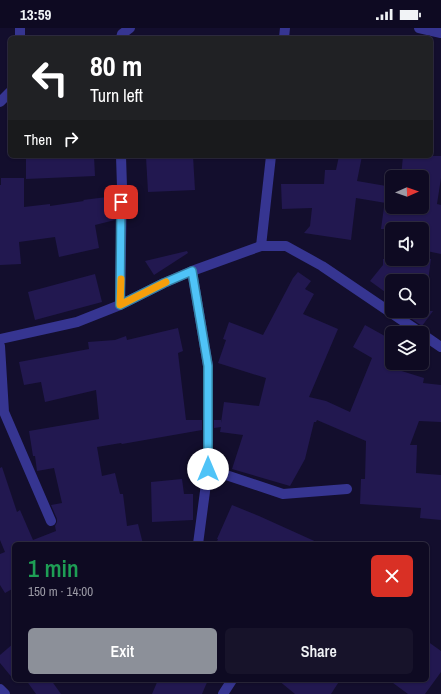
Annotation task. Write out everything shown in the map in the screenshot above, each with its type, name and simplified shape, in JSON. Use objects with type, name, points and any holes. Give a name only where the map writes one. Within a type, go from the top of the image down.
[{"type":"street","points":[[122,36],[130,28]]},
{"type":"street","points":[[418,28],[441,33]]},
{"type":"street","points":[[0,102],[8,94]]},
{"type":"street","points":[[120,305],[121,158]]},
{"type":"street","points":[[261,246],[271,158]]},
{"type":"street","points":[[0,339],[77,322],[120,305],[192,271],[261,246],[286,246],[322,266],[409,326]]},
{"type":"street","points":[[192,271],[208,366],[208,469],[198,542]]},
{"type":"street","points":[[429,339],[441,347]]},
{"type":"street","points":[[0,346],[4,412],[51,521]]},
{"type":"street","points":[[208,469],[283,494],[347,489]]},
{"type":"street","points":[[223,694],[231,682]]},
{"type":"street","points":[[0,689],[5,694]]},
{"type":"building","points":[[433,156],[441,156],[441,178],[437,204],[441,205],[441,254],[429,251],[429,222],[385,222],[385,229],[381,229],[384,207],[385,214],[429,214],[429,170],[402,170],[403,158],[433,158]]},
{"type":"building","points":[[26,158],[94,158],[95,176],[26,179]]},
{"type":"building","points":[[146,158],[193,158],[195,190],[148,192]]},
{"type":"building","points":[[339,158],[362,158],[357,181],[385,186],[385,203],[356,198],[351,240],[304,233],[310,226],[312,208],[282,209],[281,184],[324,184],[325,170],[336,170]]},
{"type":"building","points":[[1,178],[24,178],[24,207],[50,204],[50,206],[115,196],[115,220],[95,225],[99,248],[59,257],[55,237],[19,242],[21,264],[0,265]]},
{"type":"building","points":[[187,251],[188,253],[154,275],[145,261]]},
{"type":"building","points":[[383,259],[385,259],[385,266],[429,266],[429,259],[431,259],[429,274],[385,274],[385,292],[370,281],[383,265]]},
{"type":"building","points":[[298,272],[311,281],[305,289],[314,294],[303,314],[338,329],[309,397],[326,401],[350,412],[372,358],[353,347],[365,325],[385,336],[385,370],[398,370],[424,378],[423,383],[441,385],[441,422],[419,421],[410,445],[417,445],[416,473],[441,475],[441,520],[420,518],[421,508],[360,504],[361,479],[365,479],[366,441],[317,420],[314,422],[305,459],[290,486],[232,469],[243,435],[220,432],[221,427],[214,428],[214,420],[221,420],[221,423],[224,402],[259,406],[266,378],[218,363],[226,340],[223,339],[229,322],[263,335],[293,278]]},
{"type":"building","points":[[95,274],[102,302],[35,320],[28,292]]},
{"type":"building","points":[[429,311],[433,311],[429,316]]},
{"type":"building","points":[[410,318],[428,318],[422,326]]},
{"type":"building","points":[[178,328],[183,351],[178,353],[186,420],[202,420],[202,430],[97,447],[102,476],[115,473],[120,494],[123,494],[127,526],[138,524],[142,542],[12,542],[12,589],[5,593],[0,585],[0,554],[5,552],[0,540],[0,468],[2,467],[17,512],[20,510],[33,540],[56,531],[55,526],[57,519],[51,505],[62,503],[54,468],[37,471],[29,431],[99,419],[96,390],[45,402],[41,382],[24,385],[19,362],[89,349],[88,342],[115,340],[126,336],[127,340]]},
{"type":"building","points":[[182,479],[184,494],[193,494],[193,520],[152,522],[151,482]]},
{"type":"building","points":[[232,505],[317,542],[217,542]]},
{"type":"building","points":[[429,642],[441,651],[441,672],[425,694],[408,694],[392,682],[429,682]]},
{"type":"building","points":[[12,645],[12,678],[0,663],[0,655]]},
{"type":"building","points":[[27,682],[52,682],[61,694],[36,694]]},
{"type":"building","points":[[157,682],[207,682],[202,694],[152,694]]},
{"type":"building","points":[[280,682],[339,682],[331,694],[295,694]]},
{"type":"slow traffic","points":[[121,279],[120,305],[166,282]]},
{"type":"route","points":[[121,202],[120,305],[192,271],[208,366],[208,469]]}]
